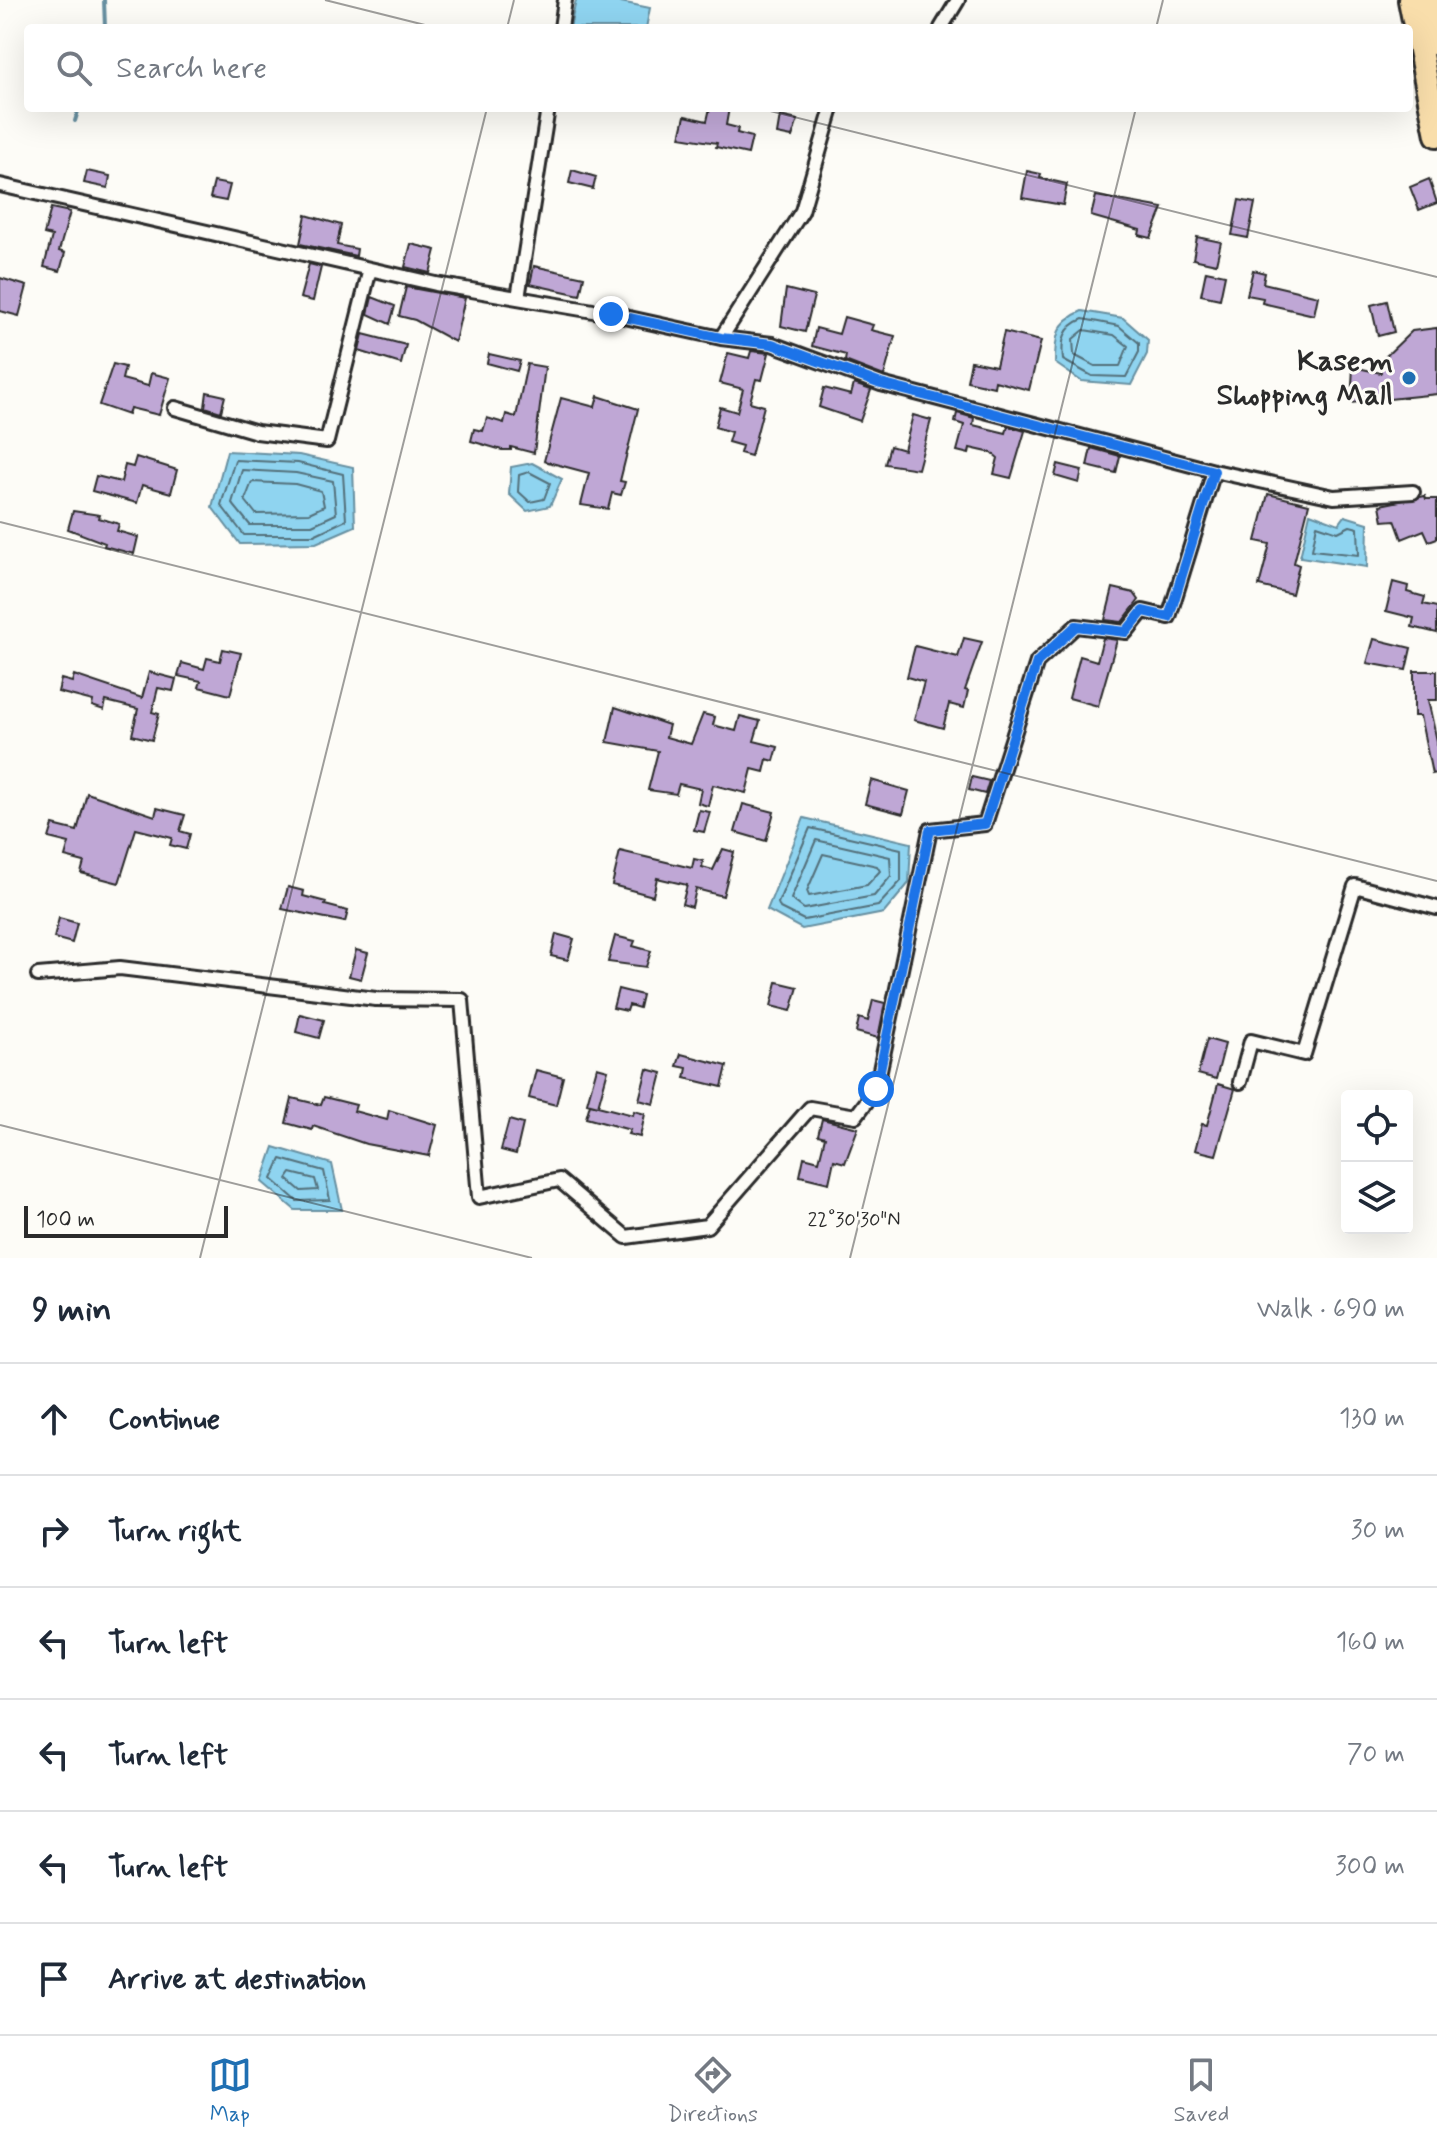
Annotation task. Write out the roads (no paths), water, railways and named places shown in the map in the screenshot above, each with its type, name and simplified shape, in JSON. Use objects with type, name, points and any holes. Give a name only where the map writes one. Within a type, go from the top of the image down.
[{"type":"highway","points":[[1410,0],[1437,135]]},
{"type":"highway","points":[[1429,0],[1437,44]]},
{"type":"street","points":[[562,24],[565,0]]},
{"type":"street","points":[[943,24],[958,0]]},
{"type":"street","points":[[518,298],[547,112]]},
{"type":"street","points":[[721,338],[802,211],[831,112]]},
{"type":"street","points":[[0,185],[370,269],[721,338],[772,344],[881,384],[1214,471],[1334,497],[1413,492]]},
{"type":"street","points":[[175,408],[257,432],[327,441],[370,269]]},
{"type":"street","points":[[38,975],[120,968],[376,999],[462,1000],[479,1197],[559,1180],[626,1237],[707,1226],[810,1108],[856,1116],[876,1089],[930,830],[985,824],[1037,662],[1076,626],[1126,632],[1143,611],[1169,617],[1214,471]]},
{"type":"street","points":[[1240,1082],[1251,1041],[1304,1054],[1355,886],[1437,908]]},
{"type":"water","points":[[576,0],[611,0],[650,8],[647,24],[571,24]]},
{"type":"water","points":[[1082,311],[1123,318],[1148,340],[1147,354],[1131,385],[1081,381],[1055,363],[1062,325]]},
{"type":"water","points":[[227,451],[299,455],[353,467],[355,526],[316,543],[240,544],[212,507]]},
{"type":"water","points":[[532,463],[562,479],[550,506],[527,511],[509,494],[511,467]]},
{"type":"water","points":[[1310,513],[1339,524],[1345,516],[1368,523],[1367,567],[1300,557]]},
{"type":"water","points":[[804,818],[911,843],[909,883],[884,913],[802,929],[767,910]]},
{"type":"water","points":[[274,1147],[332,1164],[342,1210],[295,1210],[262,1182]]},
{"type":"waterway","points":[[104,0],[105,24]]},
{"type":"waterway","points":[[75,121],[78,112]]},
{"type":"place","name":"Kasem Shopping Mall","points":[[1409,378]]}]
